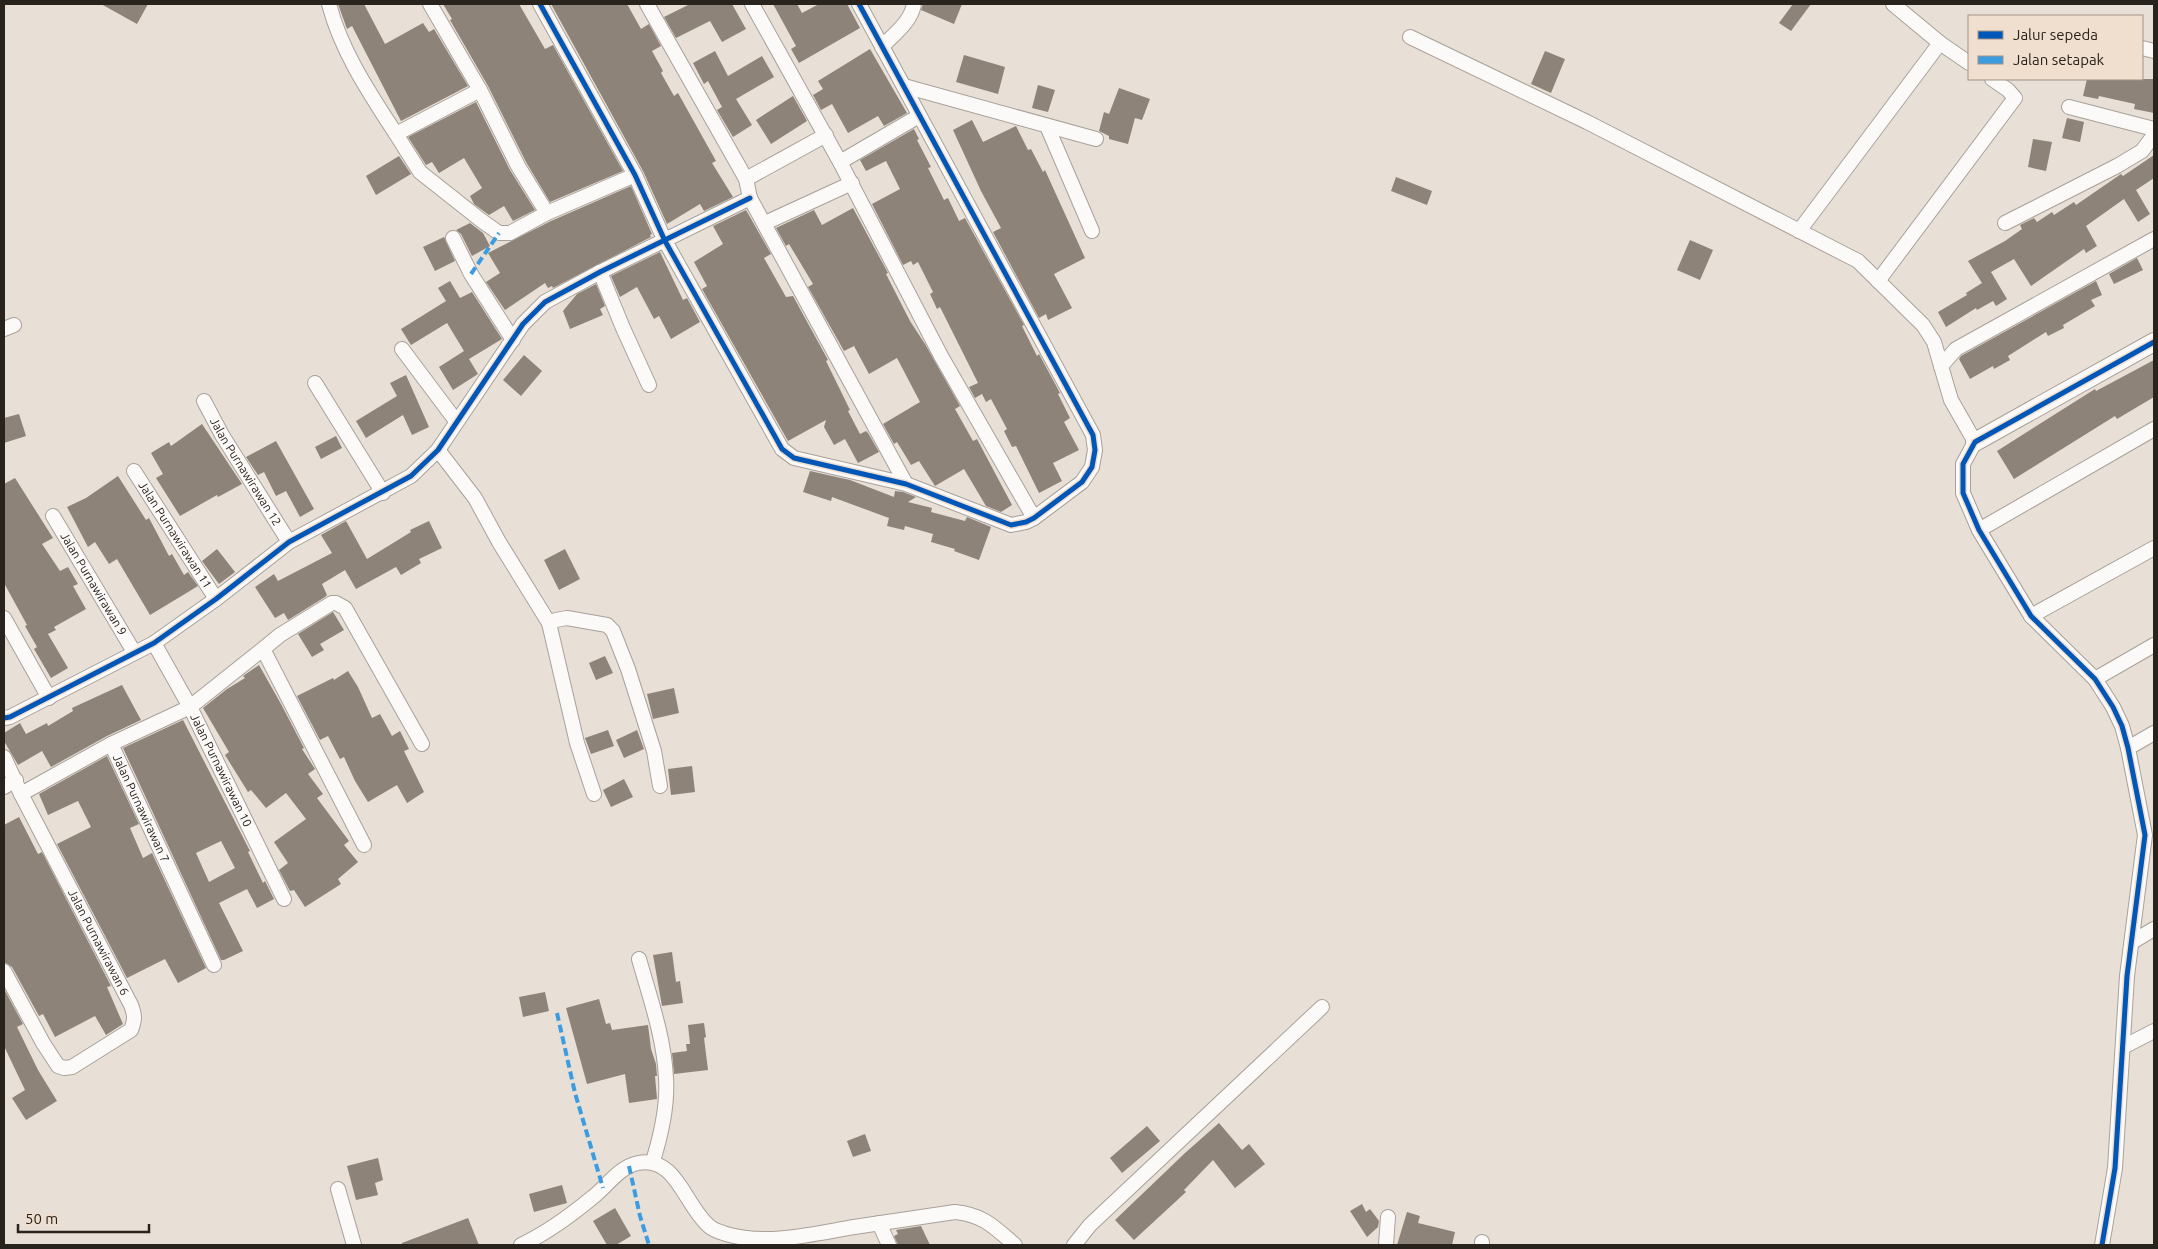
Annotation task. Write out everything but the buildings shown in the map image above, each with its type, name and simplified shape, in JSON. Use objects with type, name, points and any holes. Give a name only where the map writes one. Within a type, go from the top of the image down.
[{"type":"street","points":[[329,4],[334,24],[368,91],[420,172],[482,222],[499,233],[510,233],[547,213],[635,175]]},
{"type":"street","points":[[430,4],[480,90],[518,166],[547,213]]},
{"type":"street","points":[[540,4],[635,175],[665,241],[782,449],[794,458],[906,484],[1011,525],[1026,522],[1082,482],[1092,467],[1095,450],[1093,435],[859,4]]},
{"type":"street","points":[[647,4],[746,179],[750,198],[906,484]]},
{"type":"street","points":[[752,4],[852,183],[941,356],[1034,518]]},
{"type":"street","points":[[882,47],[906,21],[913,10],[914,4]]},
{"type":"street","points":[[1893,4],[1940,44],[1968,62]]},
{"type":"street","points":[[1410,37],[1587,122],[1858,262],[1923,326],[1934,342],[1951,400],[1976,442]]},
{"type":"street","points":[[1799,231],[1940,44]]},
{"type":"street","points":[[1878,281],[2015,98],[2008,90],[1993,80]]},
{"type":"street","points":[[904,86],[1096,140]]},
{"type":"street","points":[[396,134],[480,90]]},
{"type":"street","points":[[2069,107],[2154,129]]},
{"type":"street","points":[[840,162],[919,116]]},
{"type":"street","points":[[1047,126],[1092,231]]},
{"type":"street","points":[[2005,222],[2118,166],[2142,151],[2154,135]]},
{"type":"street","points":[[746,179],[826,136]]},
{"type":"street","points":[[765,223],[852,183]]},
{"type":"street","points":[[4,718],[10,717],[49,698],[154,643],[216,599],[289,542],[383,493],[411,476],[438,450],[456,421],[479,392],[523,324],[545,302],[600,272],[750,198]]},
{"type":"street","points":[[453,238],[471,274],[513,340]]},
{"type":"street","points":[[1941,366],[1956,349],[2154,240]]},
{"type":"street","points":[[600,272],[622,328],[649,385]]},
{"type":"street","points":[[2102,1245],[2115,1168],[2127,976],[2150,832],[2122,726],[2095,679],[2031,616],[1979,530],[1963,493],[1963,464],[1976,442],[2154,342]]},
{"type":"street","points":[[402,349],[456,421]]},
{"type":"street","points":[[315,384],[383,493]]},
{"type":"street","name":"Jalan Purnawirawan 12","points":[[204,401],[222,435],[289,542]]},
{"type":"street","points":[[1979,530],[2154,429]]},
{"type":"street","points":[[438,450],[475,498],[499,542],[549,624],[577,743],[594,794]]},
{"type":"street","name":"Jalan Purnawirawan 11","points":[[134,471],[216,599]]},
{"type":"street","name":"Jalan Purnawirawan 9","points":[[53,516],[134,652]]},
{"type":"street","points":[[2031,616],[2154,548]]},
{"type":"street","points":[[111,744],[190,707],[280,635],[332,603],[339,604],[345,608],[422,744]]},
{"type":"street","points":[[4,618],[49,698]]},
{"type":"street","points":[[549,624],[556,620],[567,618],[610,627],[628,669],[654,751],[660,786]]},
{"type":"street","name":"Jalan Purnawirawan 10","points":[[154,643],[190,707],[284,899]]},
{"type":"street","points":[[2095,679],[2154,645]]},
{"type":"street","points":[[263,649],[364,845]]},
{"type":"street","points":[[2128,748],[2154,733]]},
{"type":"street","name":"Jalan Purnawirawan 7","points":[[21,794],[111,744],[214,966]]},
{"type":"street","name":"Jalan Purnawirawan 6","points":[[4,757],[10,783],[21,794],[135,1015],[135,1022],[131,1030],[72,1067],[64,1068],[58,1066],[43,1043],[4,971]]},
{"type":"street","points":[[2132,942],[2154,929]]},
{"type":"street","points":[[639,959],[658,1027],[666,1079],[662,1134],[653,1161]]},
{"type":"street","points":[[1074,1245],[1090,1225],[1322,1007]]},
{"type":"street","points":[[2123,1047],[2154,1031]]},
{"type":"street","points":[[521,1245],[547,1233],[594,1196],[620,1172],[636,1163],[653,1161],[666,1168],[672,1175],[698,1215],[710,1228],[740,1237],[789,1238],[955,1212],[972,1214],[988,1222],[1015,1245]]},
{"type":"street","points":[[338,1189],[354,1245]]},
{"type":"street","points":[[1386,1245],[1388,1217]]},
{"type":"street","points":[[879,1223],[889,1245]]},
{"type":"marked path","points":[[471,274],[499,233]]},
{"type":"marked path","points":[[557,1013],[575,1093],[603,1188]]},
{"type":"marked path","points":[[629,1166],[640,1216],[649,1245]]},
{"type":"cycle path","points":[[540,4],[635,175],[665,241],[782,449],[794,458],[906,484],[1011,525],[1026,522],[1082,482],[1092,467],[1095,450],[1093,435],[859,4]]},
{"type":"cycle path","points":[[4,718],[10,717],[154,643],[216,599],[289,542],[411,476],[438,450],[523,324],[545,302],[600,272],[750,198]]},
{"type":"cycle path","points":[[2102,1245],[2115,1168],[2127,976],[2145,835],[2128,748],[2122,726],[2113,707],[2095,679],[2031,616],[1979,530],[1963,493],[1963,464],[1975,442],[2154,342]]}]
